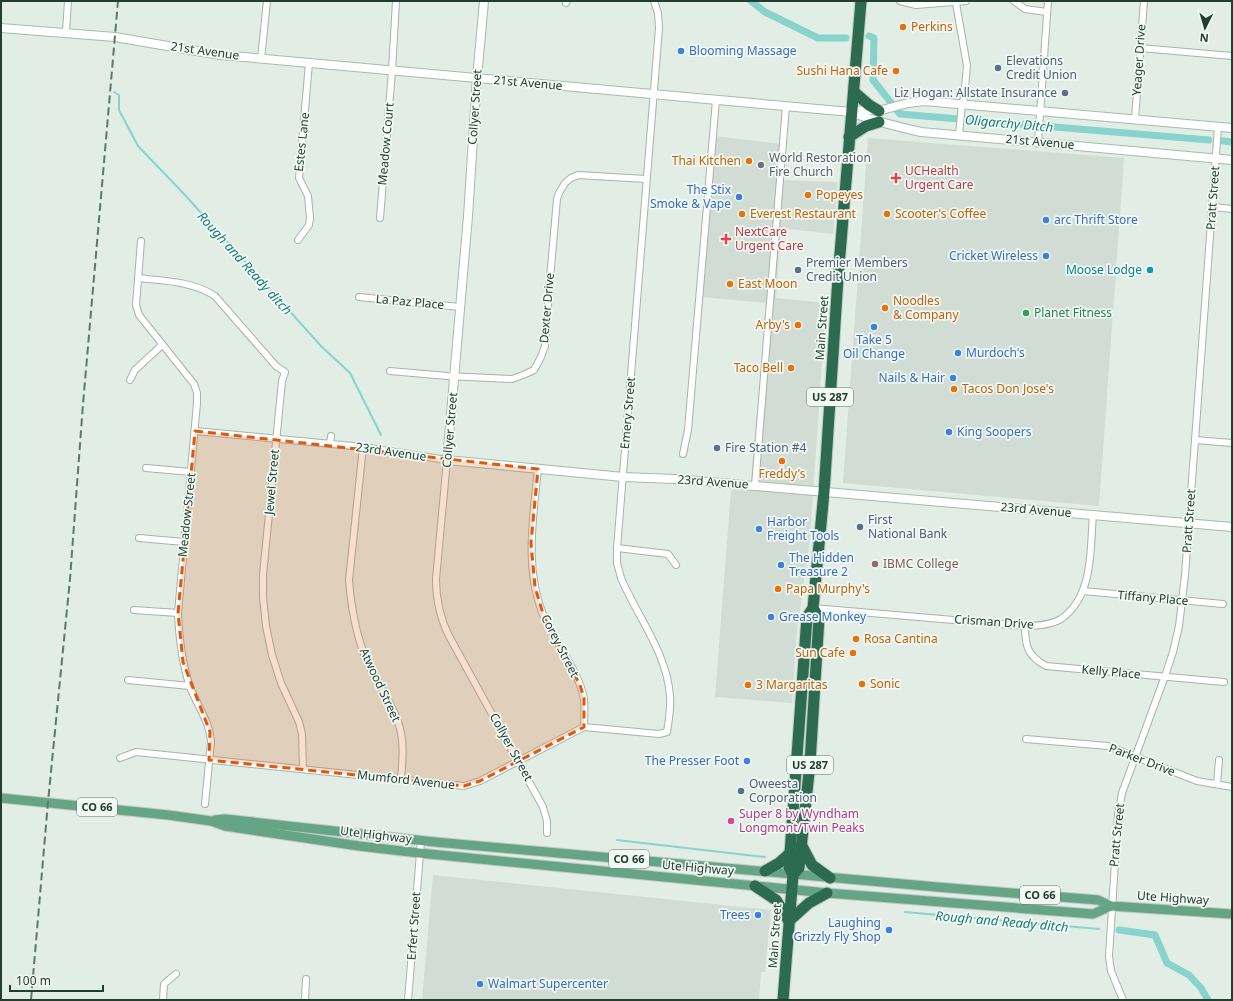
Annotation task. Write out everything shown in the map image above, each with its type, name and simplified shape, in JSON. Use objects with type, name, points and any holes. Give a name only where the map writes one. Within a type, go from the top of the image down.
[{"type":"highway","name":"Main Street","points":[[793,875],[799,868],[810,763],[819,618],[814,608],[824,492],[838,278],[861,1]]},
{"type":"highway","points":[[849,137],[883,114],[869,105],[854,92]]},
{"type":"highway","name":"Main Street","points":[[783,1000],[793,875],[789,867],[807,617],[814,608]]},
{"type":"highway","points":[[802,845],[812,865],[830,878]]},
{"type":"highway","points":[[765,871],[779,863],[790,853]]},
{"type":"highway","points":[[755,886],[776,900],[789,921],[809,903],[826,893]]},
{"type":"main road","name":"Ute Highway","points":[[1,798],[168,815],[211,821],[225,826],[359,846],[826,893],[1093,914],[1111,906]]},
{"type":"main road","name":"Ute Highway","points":[[211,821],[225,819],[421,841],[765,871],[793,875],[1098,900],[1111,906],[1232,914]]},
{"type":"street","points":[[66,32],[68,1]]},
{"type":"street","points":[[261,59],[267,1]]},
{"type":"street","name":"Meadow Court","points":[[380,218],[396,1]]},
{"type":"street","name":"Collyer Street","points":[[484,1],[477,78],[468,216],[436,593],[440,615],[449,636],[544,807],[547,821],[547,833]]},
{"type":"street","name":"Emery Street","points":[[584,727],[659,734],[667,732],[668,722],[670,696],[663,663],[621,578],[617,563],[659,28],[658,13],[654,1]]},
{"type":"street","points":[[900,1],[916,4],[966,1]]},
{"type":"street","points":[[1014,1],[1025,8],[1047,12]]},
{"type":"street","points":[[1038,142],[1048,1]]},
{"type":"street","name":"Yeager Drive","points":[[1135,119],[1144,1]]},
{"type":"street","points":[[956,2],[967,66],[959,135]]},
{"type":"street","name":"21st Avenue","points":[[1,28],[109,36],[220,55],[261,59],[883,114],[921,132],[1232,160]]},
{"type":"street","points":[[1140,48],[1232,56]]},
{"type":"street","name":"Estes Lane","points":[[298,240],[309,225],[310,218],[308,196],[299,178],[309,63]]},
{"type":"street","points":[[683,454],[688,430],[716,100]]},
{"type":"street","points":[[883,114],[900,105],[924,101],[1232,128]]},
{"type":"street","points":[[755,486],[786,106]]},
{"type":"street","name":"Pratt Street","points":[[1124,1000],[1111,971],[1109,956],[1118,815],[1123,788],[1165,676],[1173,652],[1179,626],[1196,440],[1218,127]]},
{"type":"street","name":"Dexter Drive","points":[[390,371],[455,376],[512,378],[523,376],[534,370],[545,346],[549,282],[559,193],[565,183],[578,175],[586,174],[646,179]]},
{"type":"street","points":[[1212,207],[1232,209]]},
{"type":"street","name":"Meadow Street","points":[[141,241],[136,305],[139,315],[194,384],[197,393],[195,431],[178,614],[179,638],[183,662],[190,686],[210,732],[211,742],[205,804]]},
{"type":"street","name":"Jewel Street","points":[[138,278],[194,285],[205,289],[215,296],[276,366],[285,372],[282,381],[276,439],[263,575],[263,597],[266,626],[272,655],[281,683],[299,722],[302,734],[303,769]]},
{"type":"street","name":"La Paz Place","points":[[359,297],[460,307]]},
{"type":"street","points":[[130,380],[135,370],[162,345]]},
{"type":"street","name":"23rd Avenue","points":[[195,431],[363,447],[447,460],[623,477],[675,479],[1093,514],[1232,528]]},
{"type":"street","points":[[330,444],[331,436]]},
{"type":"street","points":[[1196,440],[1232,443]]},
{"type":"street","name":"Atwood Street","points":[[363,447],[349,580],[350,600],[356,628],[364,654],[395,713],[400,728],[404,754],[401,779]]},
{"type":"street","points":[[146,468],[191,472]]},
{"type":"street","name":"Corey Street","points":[[538,469],[531,543],[531,563],[535,587],[544,617],[580,685],[584,698],[584,727]]},
{"type":"street","name":"Crisman Drive","points":[[814,608],[1025,626],[1040,626],[1061,619],[1071,609],[1083,591],[1088,577],[1093,514]]},
{"type":"street","points":[[140,538],[184,542]]},
{"type":"street","points":[[617,548],[668,554],[676,565]]},
{"type":"street","name":"Tiffany Place","points":[[1083,591],[1223,604]]},
{"type":"street","points":[[134,610],[178,614]]},
{"type":"street","name":"Kelly Place","points":[[1025,626],[1025,637],[1030,654],[1037,661],[1046,666],[1224,682]]},
{"type":"street","points":[[128,680],[190,686]]},
{"type":"street","name":"Mumford Avenue","points":[[120,758],[136,752],[464,786],[480,781],[584,727]]},
{"type":"street","name":"Parker Drive","points":[[1026,740],[1108,746],[1197,781],[1232,787]]},
{"type":"street","points":[[1217,784],[1218,760]]},
{"type":"street","name":"Erfert Street","points":[[408,1000],[421,841]]},
{"type":"street","points":[[163,1000],[164,984],[176,974]]},
{"type":"street","points":[[305,1000],[306,979]]},
{"type":"highlighted area","points":[[195,431],[538,469],[531,543],[535,587],[544,617],[580,685],[584,698],[584,727],[480,781],[464,786],[209,760],[210,732],[183,662],[178,613]]},
{"type":"shaded area","points":[[715,136],[781,144],[777,180],[838,182],[833,234],[781,228],[776,298],[826,303],[810,538],[800,611],[798,616],[792,703],[715,697],[731,490],[750,491],[767,303],[702,297]]},
{"type":"shaded area","points":[[868,138],[1124,158],[1099,506],[843,483]]},
{"type":"shaded area","points":[[433,875],[771,910],[765,972],[761,972],[759,1000],[422,1000]]},
{"type":"waterway","name":"Oligarchy Ditch","points":[[751,1],[765,12],[818,38],[846,38]]},
{"type":"waterway","name":"Oligarchy Ditch","points":[[869,36],[874,38],[873,80],[900,114],[1209,140]]},
{"type":"waterway","name":"Rough and Ready ditch","points":[[114,92],[119,95],[119,110],[138,146],[185,195],[321,346],[350,373],[381,435]]},
{"type":"waterway","name":"Oligarchy Ditch","points":[[1223,141],[1232,142]]},
{"type":"waterway","name":"Rough and Ready ditch","points":[[617,840],[765,857]]},
{"type":"waterway","name":"Rough and Ready ditch","points":[[905,912],[1099,929]]},
{"type":"waterway","name":"Rough and Ready ditch","points":[[1119,930],[1155,935],[1167,963],[1189,975],[1201,988],[1208,1000]]},
{"type":"railway","points":[[31,1000],[48,802],[70,579],[83,404],[118,1]]},
{"type":"place","name":"Perkins","points":[[903,27]]},
{"type":"place","name":"Blooming Massage","points":[[681,51]]},
{"type":"place","name":"Elevations Credit Union","points":[[998,68]]},
{"type":"place","name":"Sushi Hana Cafe","points":[[896,71]]},
{"type":"place","name":"Liz Hogan: Allstate Insurance","points":[[1065,93]]},
{"type":"place","name":"Thai Kitchen","points":[[749,161]]},
{"type":"place","name":"World Restoration Fire Church","points":[[761,165]]},
{"type":"place","name":"UCHealth Urgent Care","points":[[896,178]]},
{"type":"place","name":"Popeyes","points":[[808,195]]},
{"type":"place","name":"The Stix Smoke & Vape","points":[[739,197]]},
{"type":"place","name":"Everest Restaurant","points":[[742,214]]},
{"type":"place","name":"Scooter's Coffee","points":[[887,214]]},
{"type":"place","name":"arc Thrift Store","points":[[1046,220]]},
{"type":"place","name":"NextCare Urgent Care","points":[[726,239]]},
{"type":"place","name":"Cricket Wireless","points":[[1046,256]]},
{"type":"place","name":"Premier Members Credit Union","points":[[798,270]]},
{"type":"place","name":"Moose Lodge","points":[[1150,270]]},
{"type":"place","name":"East Moon","points":[[730,284]]},
{"type":"place","name":"Noodles & Company","points":[[885,308]]},
{"type":"place","name":"Planet Fitness","points":[[1026,313]]},
{"type":"place","name":"Arby's","points":[[798,325]]},
{"type":"place","name":"Take 5 Oil Change","points":[[874,327]]},
{"type":"place","name":"Murdoch's","points":[[958,353]]},
{"type":"place","name":"Taco Bell","points":[[791,368]]},
{"type":"place","name":"Nails & Hair","points":[[953,378]]},
{"type":"place","name":"Tacos Don Jose's","points":[[954,389]]},
{"type":"place","name":"King Soopers","points":[[949,432]]},
{"type":"place","name":"Fire Station #4","points":[[717,448]]},
{"type":"place","name":"Freddy's","points":[[782,461]]},
{"type":"place","name":"First National Bank","points":[[860,527]]},
{"type":"place","name":"Harbor Freight Tools","points":[[759,529]]},
{"type":"place","name":"IBMC College","points":[[875,564]]},
{"type":"place","name":"The Hidden Treasure 2","points":[[781,565]]},
{"type":"place","name":"Papa Murphy's","points":[[778,589]]},
{"type":"place","name":"Grease Monkey","points":[[771,617]]},
{"type":"place","name":"Rosa Cantina","points":[[856,639]]},
{"type":"place","name":"Sun Cafe","points":[[853,653]]},
{"type":"place","name":"Sonic","points":[[862,684]]},
{"type":"place","name":"3 Margaritas","points":[[748,685]]},
{"type":"place","name":"The Presser Foot","points":[[747,761]]},
{"type":"place","name":"Oweesta Corporation","points":[[741,791]]},
{"type":"place","name":"Super 8 by Wyndham Longmont/Twin Peaks","points":[[731,821]]},
{"type":"place","name":"Trees","points":[[758,915]]},
{"type":"place","name":"Laughing Grizzly Fly Shop","points":[[889,930]]},
{"type":"place","name":"Walmart Supercenter","points":[[480,984]]}]
